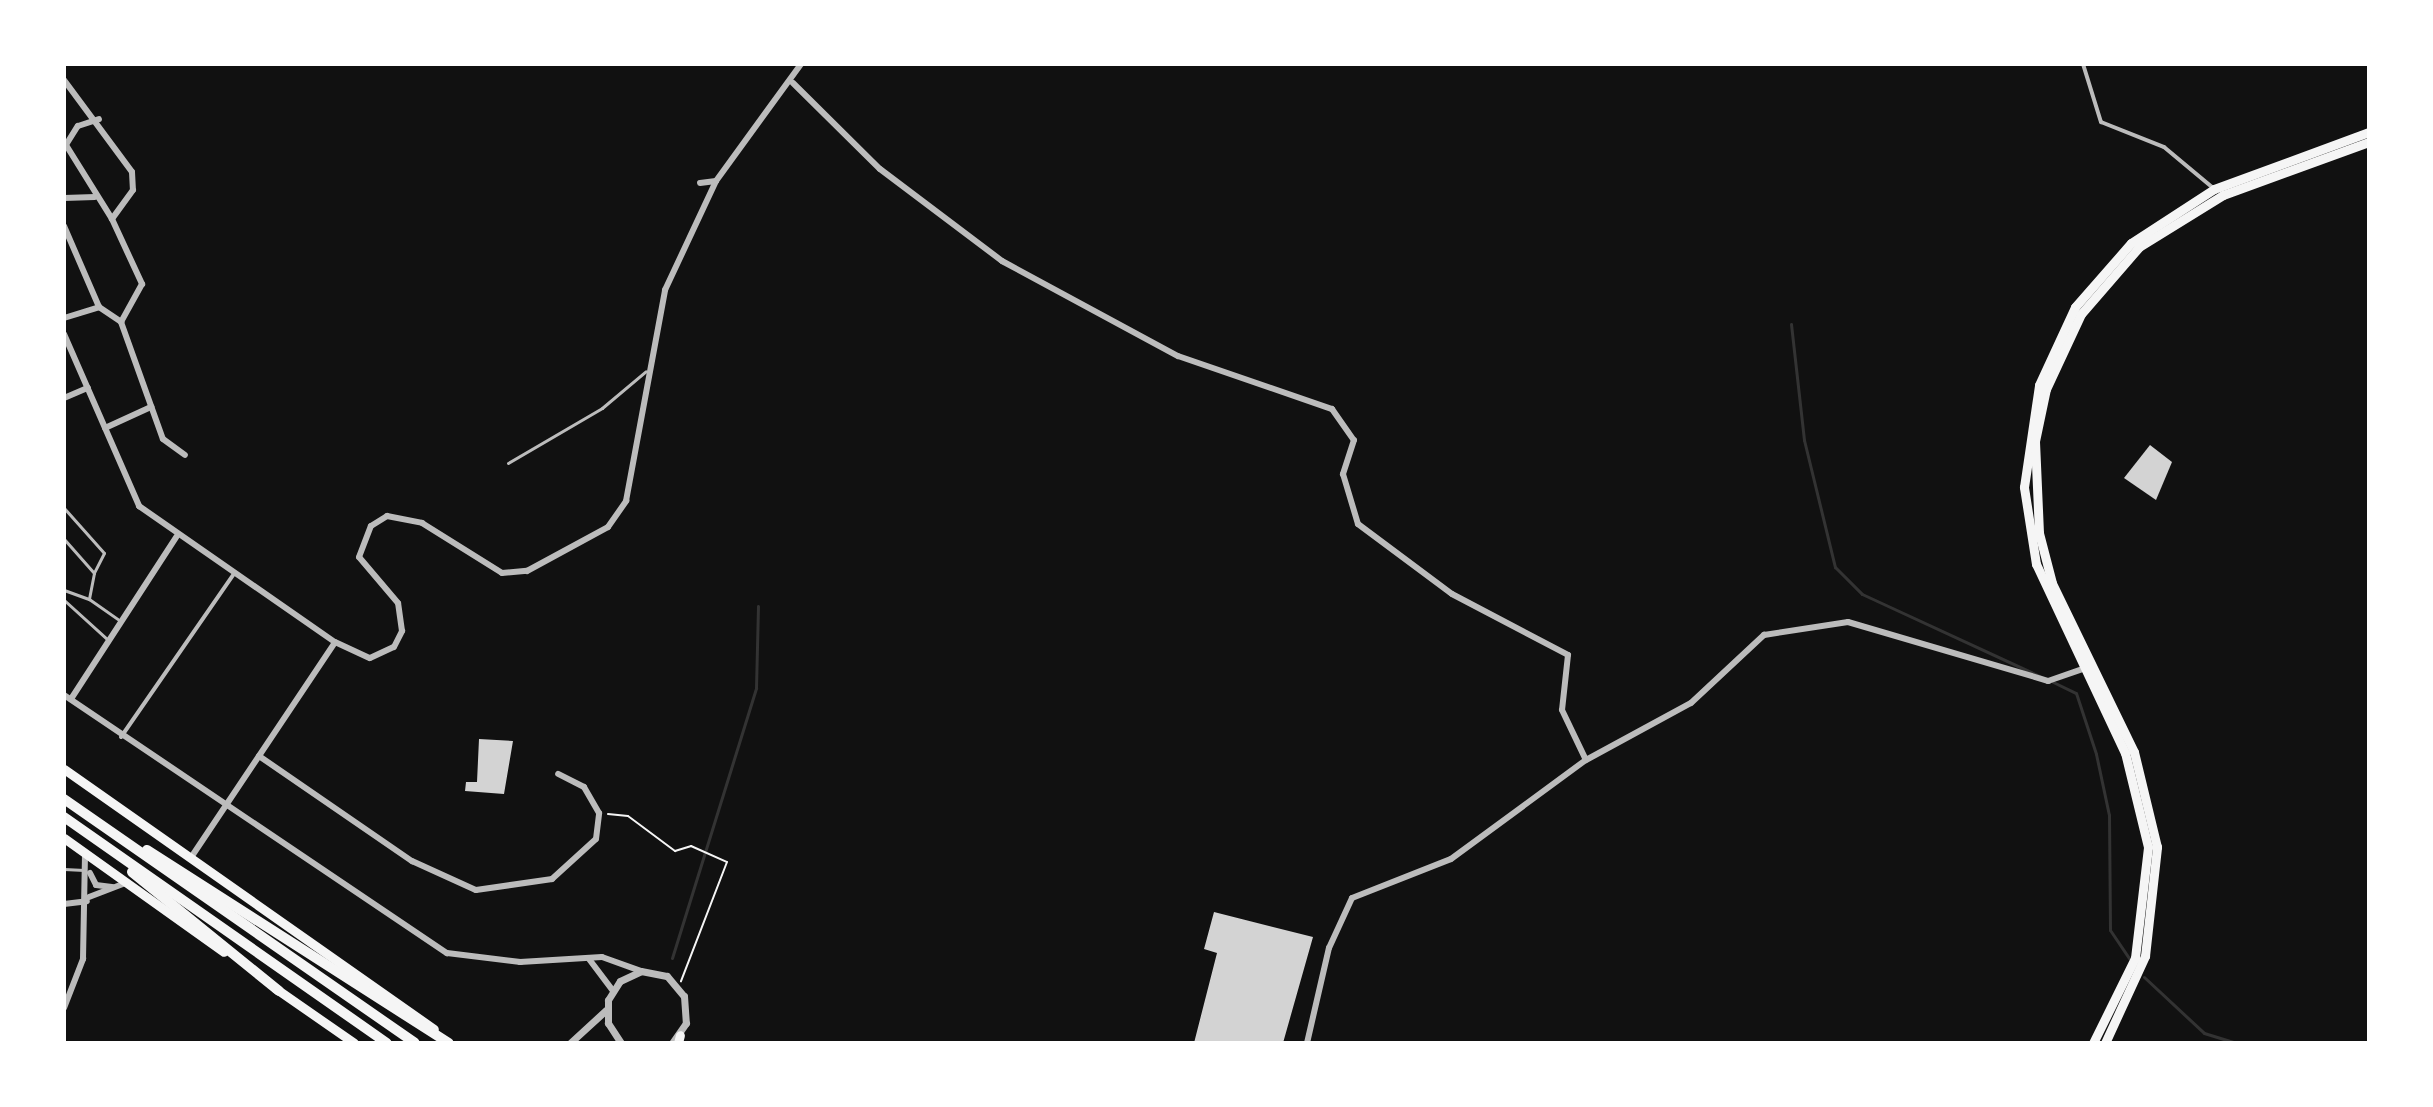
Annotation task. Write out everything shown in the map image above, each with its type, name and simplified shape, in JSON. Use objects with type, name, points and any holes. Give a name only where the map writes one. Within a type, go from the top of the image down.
[{"type":"highway","points":[[64,799],[415,1043]]},
{"type":"highway","points":[[66,818],[279,991]]},
{"type":"highway","points":[[66,818],[387,1043]]},
{"type":"highway","points":[[101,825],[451,1043]]},
{"type":"main road","points":[[2093,1043],[2135,958],[2148,847],[2125,753],[2046,594],[2030,537],[2024,487],[2030,413],[2058,340],[2098,276],[2131,243],[2214,189],[2369,132]]},
{"type":"main road","points":[[2105,1043],[2145,956],[2157,847],[2134,752],[2052,583],[2039,533],[2035,441],[2046,389],[2081,314],[2139,247],[2223,195],[2369,142]]},
{"type":"main road","points":[[64,769],[192,856],[451,1043]]},
{"type":"main road","points":[[64,838],[354,1043]]},
{"type":"street","points":[[64,334],[139,506],[177,536],[335,642],[370,658],[394,647],[402,631],[398,603],[359,557],[371,526],[387,516],[422,523],[502,573],[527,571],[608,527],[626,501],[646,371],[665,290],[716,181],[793,83],[801,64]]},
{"type":"street","points":[[2083,64],[2101,122],[2164,147],[2214,189]]},
{"type":"street","points":[[64,80],[99,119],[132,172],[133,190],[112,219]]},
{"type":"street","points":[[793,83],[880,169],[990,252],[1178,356],[1218,374],[1296,391],[1349,425],[1354,440],[1343,474],[1358,524],[1429,580],[1568,655],[1562,710],[1586,760]]},
{"type":"street","points":[[99,119],[78,126],[65,147],[112,219],[142,284],[121,322]]},
{"type":"street","points":[[700,183],[716,181]]},
{"type":"street","points":[[64,198],[95,197]]},
{"type":"street","points":[[64,226],[99,307],[121,322],[163,439],[185,455]]},
{"type":"street","points":[[64,318],[99,307]]},
{"type":"street","points":[[64,398],[88,388]]},
{"type":"street","points":[[105,428],[151,407]]},
{"type":"street","points":[[177,536],[68,697],[224,808],[447,953],[520,962],[586,958],[641,971],[677,984],[687,1009],[677,1040]]},
{"type":"street","points":[[121,737],[234,574]]},
{"type":"street","points":[[1307,1043],[1329,948],[1352,898],[1427,873],[1586,760],[1691,703],[1764,635],[1814,624],[1848,622],[2048,681],[2063,681],[2083,669]]},
{"type":"street","points":[[192,856],[335,642]]},
{"type":"street","points":[[259,756],[412,861],[476,890],[552,879],[572,868],[596,839],[599,813],[584,787],[558,774]]},
{"type":"street","points":[[64,1008],[79,976],[88,899],[85,853]]},
{"type":"street","points":[[88,870],[96,885],[114,887]]},
{"type":"street","points":[[64,904],[88,899],[125,883]]},
{"type":"street","points":[[570,1043],[606,1010],[612,990],[604,970],[586,958]]},
{"type":"street","points":[[612,990],[641,971]]},
{"type":"street","points":[[606,1010],[621,1043]]},
{"type":"lane","points":[[508,463],[602,408],[646,371]]},
{"type":"lane","points":[[64,508],[104,553],[94,573],[89,599]]},
{"type":"lane","points":[[64,539],[94,573]]},
{"type":"lane","points":[[64,590],[89,599],[121,621]]},
{"type":"lane","points":[[64,600],[109,640]]},
{"type":"lane","points":[[64,869],[88,870]]},
{"type":"path","points":[[599,813],[628,816],[675,851],[691,846],[727,862],[726,875],[702,914],[696,955],[677,984]]},
{"type":"building","points":[[2150,445],[2172,462],[2156,500],[2124,478]]},
{"type":"building","points":[[479,739],[513,741],[504,794],[465,791],[466,782],[477,782]]},
{"type":"building","points":[[1214,912],[1313,937],[1283,1043],[1194,1043],[1217,953],[1204,949]]},
{"type":"waterway","points":[[1791,324],[1804,440],[1835,567],[1862,594],[2042,677]]},
{"type":"waterway","points":[[672,958],[756,688],[758,606]]},
{"type":"waterway","points":[[2053,682],[2076,693],[2096,754],[2109,815],[2110,930],[2129,958]]},
{"type":"waterway","points":[[2144,977],[2204,1033],[2236,1043]]}]
